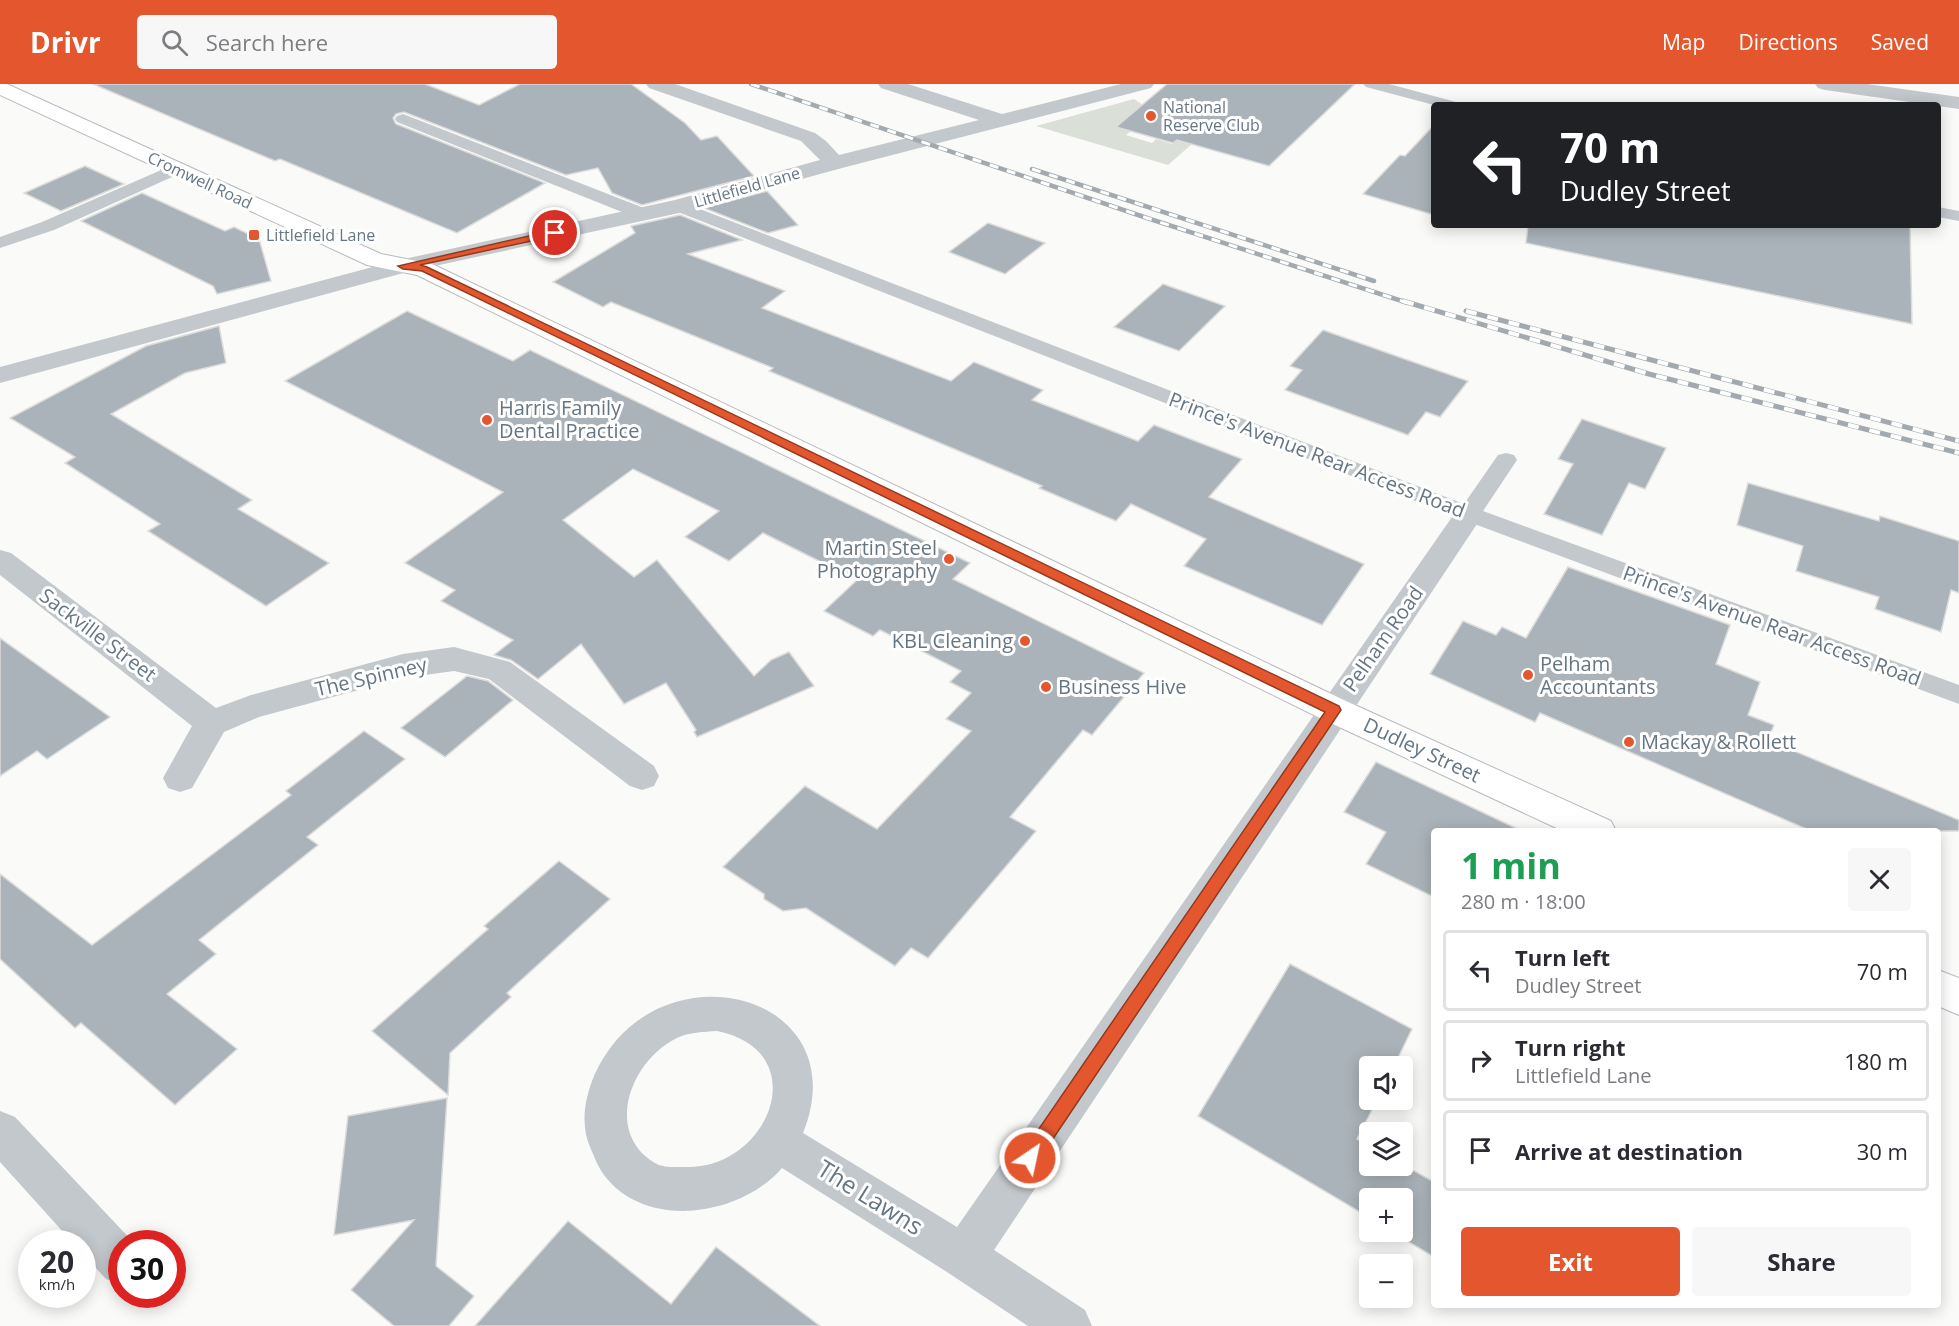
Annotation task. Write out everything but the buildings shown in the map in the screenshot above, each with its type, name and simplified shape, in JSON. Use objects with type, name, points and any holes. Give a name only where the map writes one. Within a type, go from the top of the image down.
[{"type":"main road","name":"Cromwell Road","points":[[0,88],[375,260],[403,266]]},
{"type":"main road","name":"Dudley Street","points":[[403,266],[424,269],[1334,710],[1591,828]]},
{"type":"main road","points":[[1941,988],[1959,997]]},
{"type":"street","points":[[656,84],[808,137],[819,145],[834,163]]},
{"type":"street","points":[[888,84],[999,120]]},
{"type":"street","name":"Littlefield Lane","points":[[0,375],[403,266],[679,206],[834,163],[1144,84]]},
{"type":"street","points":[[1825,84],[1959,103]]},
{"type":"street","name":"Pelham Road","points":[[963,1256],[1469,514]]},
{"type":"street","name":"Sackville Street","points":[[0,560],[204,716]]},
{"type":"street","name":"The Spinney","points":[[204,716],[251,707],[404,666],[454,659],[499,670],[642,776]]},
{"type":"street","points":[[180,778],[200,740],[204,716]]},
{"type":"street","points":[[717,1013],[741,1018],[762,1028],[778,1044],[790,1064],[794,1088],[791,1113],[777,1141],[760,1161],[731,1180],[699,1190],[667,1189],[639,1178],[617,1158],[606,1132],[605,1102],[615,1073],[627,1056],[633,1048],[658,1028],[687,1017],[717,1013]]},
{"type":"street","points":[[0,1131],[108,1248]]},
{"type":"street","name":"The Lawns","points":[[777,1141],[963,1256]]},
{"type":"street","points":[[963,1256],[1069,1326]]},
{"type":"lane","points":[[1371,84],[1440,102]]},
{"type":"lane","points":[[403,119],[642,214]]},
{"type":"lane","points":[[0,243],[48,226],[175,169]]},
{"type":"lane","name":"Prince's Avenue Rear Access Road","points":[[679,206],[1469,514],[1959,695]]},
{"type":"lane","points":[[1941,213],[1959,216]]},
{"type":"lane","points":[[1469,514],[1506,460]]},
{"type":"shaded area","points":[[1134,99],[1143,105],[1131,131],[1126,135],[1152,143],[1156,139],[1172,144],[1177,139],[1192,144],[1168,165],[1036,126]]},
{"type":"railway","points":[[751,84],[1147,218],[1408,303]]},
{"type":"railway","points":[[1032,169],[1374,281]]},
{"type":"railway","points":[[1403,301],[1649,374],[1959,453]]},
{"type":"railway","points":[[1466,311],[1959,441]]},
{"type":"place","name":"National Reserve Club","points":[[1151,116]]},
{"type":"place","name":"Littlefield Lane","points":[[254,235]]},
{"type":"place","name":"Harris Family Dental Practice","points":[[487,420]]},
{"type":"place","name":"Martin Steel Photography","points":[[949,559]]},
{"type":"place","name":"KBL Cleaning","points":[[1025,641]]},
{"type":"place","name":"Pelham Accountants","points":[[1528,675]]},
{"type":"place","name":"Business Hive","points":[[1046,687]]},
{"type":"place","name":"Mackay & Rollett","points":[[1629,742]]},
{"type":"route","points":[[555,233],[403,266],[424,269],[1334,710],[1030,1158]]}]
